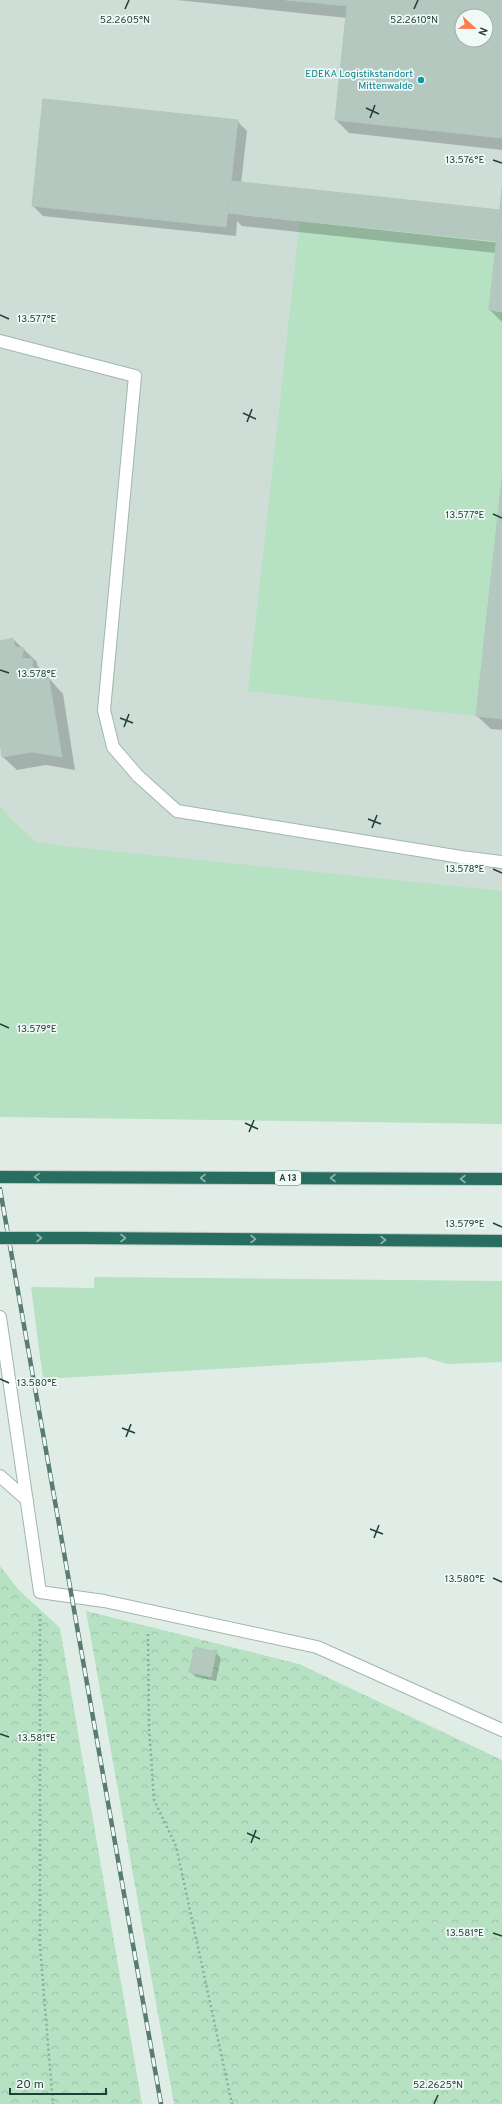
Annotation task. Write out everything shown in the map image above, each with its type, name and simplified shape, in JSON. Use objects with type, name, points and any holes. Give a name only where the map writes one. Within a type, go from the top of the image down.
[{"type":"highway","name":"A 13","points":[[0,1177],[502,1179]]},
{"type":"highway","points":[[0,1238],[502,1241]]},
{"type":"lane","points":[[0,341],[135,376],[104,710],[113,747],[138,776],[177,811],[461,857],[502,862]]},
{"type":"lane","points":[[0,1317],[4,1365],[27,1500],[40,1592],[104,1601],[317,1647],[502,1730]]},
{"type":"lane","points":[[0,1476],[27,1500]]},
{"type":"path","points":[[40,1592],[40,1947],[53,2104]]},
{"type":"path","points":[[148,1610],[149,1727],[154,1800],[176,1846],[232,2104]]},
{"type":"shaded area","points":[[0,0],[502,0],[502,973],[0,968]]},
{"type":"green space","points":[[300,220],[496,241],[489,310],[502,312],[502,478],[476,716],[248,691]]},
{"type":"green space","points":[[0,806],[10,818],[36,842],[72,847],[502,891],[502,1124],[0,1117]]},
{"type":"green space","points":[[94,1277],[502,1281],[502,1362],[447,1364],[424,1357],[43,1379],[31,1287],[94,1288]]},
{"type":"green space","points":[[0,1566],[19,1590],[60,1628],[142,2104],[0,2104]]},
{"type":"green space","points":[[86,1611],[299,1664],[502,1760],[502,2104],[174,2104]]},
{"type":"building","name":"EDEKA Logistikstandort Mittenwalde","points":[[286,0],[502,0],[502,138],[335,120],[347,6]]},
{"type":"building","points":[[43,99],[238,120],[226,227],[32,206]]},
{"type":"building","points":[[231,181],[500,210],[496,241],[228,213]]},
{"type":"building","points":[[502,189],[502,312],[489,310]]},
{"type":"building","points":[[502,478],[502,719],[476,716]]},
{"type":"building","points":[[13,638],[15,647],[24,648],[22,658],[32,659],[33,668],[41,669],[40,679],[49,679],[62,757],[32,752],[2,757],[0,741],[0,641]]},
{"type":"building","points":[[195,1647],[216,1652],[211,1677],[189,1672]]},
{"type":"railway","points":[[0,1189],[161,2104]]},
{"type":"place","name":"EDEKA Logistikstandort Mittenwalde","points":[[421,80]]}]
